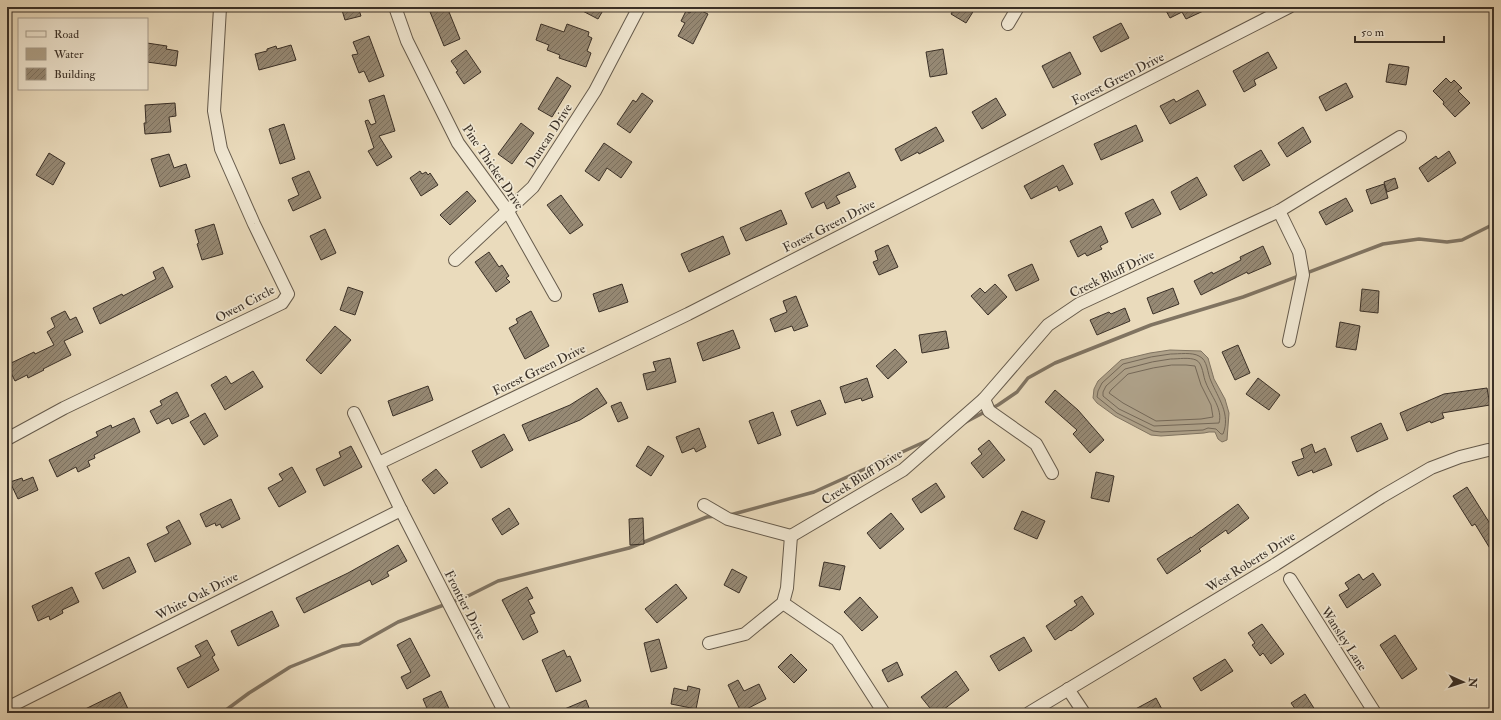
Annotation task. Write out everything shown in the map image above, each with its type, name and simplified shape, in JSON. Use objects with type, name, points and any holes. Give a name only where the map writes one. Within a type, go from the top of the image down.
[{"type":"street","name":"Owen Circle","points":[[7,439],[64,408],[282,303],[288,294],[254,224],[221,149],[214,111],[221,7]]},
{"type":"street","name":"Pine Thicket Drive","points":[[394,7],[408,40],[458,142],[507,210],[555,295]]},
{"type":"street","name":"Duncan Drive","points":[[455,260],[532,188],[595,91],[639,7]]},
{"type":"street","points":[[1008,24],[1018,7]]},
{"type":"street","name":"Forest Green Drive","points":[[379,463],[688,314],[1288,7]]},
{"type":"street","name":"Creek Bluff Drive","points":[[791,536],[903,470],[984,399],[1048,325],[1079,304],[1279,211],[1400,138]]},
{"type":"street","points":[[1279,211],[1299,252],[1303,275],[1289,340]]},
{"type":"street","points":[[984,399],[989,411],[1036,444],[1052,474]]},
{"type":"street","points":[[354,413],[379,463]]},
{"type":"street","name":"West Roberts Drive","points":[[1029,713],[1276,564],[1381,496],[1430,468],[1460,457],[1492,452]]},
{"type":"street","name":"Frontier Drive","points":[[379,463],[400,510],[505,713]]},
{"type":"street","points":[[704,505],[728,519],[791,536],[787,588],[783,603],[746,634],[709,643]]},
{"type":"street","name":"White Oak Drive","points":[[7,708],[400,510]]},
{"type":"street","name":"Wansley Lane","points":[[1290,579],[1375,713]]},
{"type":"street","points":[[783,603],[837,640],[884,713]]},
{"type":"street","points":[[1068,689],[1084,713]]},
{"type":"water","points":[[1170,350],[1201,351],[1208,358],[1214,379],[1225,399],[1229,413],[1227,440],[1222,442],[1218,439],[1215,432],[1161,436],[1151,435],[1115,416],[1097,403],[1093,398],[1094,389],[1098,381],[1121,360]]},
{"type":"building","points":[[341,7],[358,7],[361,16],[345,20]]},
{"type":"building","points":[[428,7],[447,7],[460,39],[444,46]]},
{"type":"building","points":[[575,7],[605,7],[598,19]]},
{"type":"building","points":[[693,7],[708,14],[693,44],[678,36],[685,23],[681,21],[686,11],[690,13]]},
{"type":"building","points":[[955,7],[976,7],[966,23],[951,14]]},
{"type":"building","points":[[1164,7],[1212,7],[1186,19],[1182,12],[1170,18]]},
{"type":"building","points":[[1121,23],[1129,38],[1101,52],[1093,37]]},
{"type":"building","points":[[541,24],[564,32],[567,24],[589,32],[588,36],[592,38],[587,51],[591,53],[586,67],[559,58],[560,55],[547,50],[549,45],[536,40]]},
{"type":"building","points":[[369,36],[384,76],[369,82],[364,71],[359,73],[352,55],[358,54],[353,42]]},
{"type":"building","points":[[148,43],[167,46],[166,49],[178,51],[176,66],[148,62]]},
{"type":"building","points":[[291,45],[296,60],[259,70],[255,54],[267,51],[267,49],[276,46],[277,49]]},
{"type":"building","points":[[943,49],[947,74],[930,77],[926,52]]},
{"type":"building","points":[[466,50],[481,72],[464,84],[451,61]]},
{"type":"building","points":[[1070,52],[1081,74],[1053,88],[1042,66]]},
{"type":"building","points":[[1268,52],[1277,68],[1254,80],[1256,85],[1244,92],[1233,71]]},
{"type":"building","points":[[1389,64],[1409,67],[1406,85],[1386,82]]},
{"type":"building","points":[[557,77],[571,86],[552,117],[538,109]]},
{"type":"building","points":[[1446,78],[1451,83],[1454,80],[1462,88],[1458,91],[1470,103],[1455,117],[1443,104],[1444,102],[1433,91]]},
{"type":"building","points":[[1346,83],[1353,97],[1326,111],[1319,97]]},
{"type":"building","points":[[1198,90],[1206,105],[1170,124],[1160,106],[1174,99],[1176,102]]},
{"type":"building","points":[[642,93],[653,101],[630,133],[617,124],[633,100],[636,102]]},
{"type":"building","points":[[384,95],[395,131],[379,136],[392,157],[377,166],[368,151],[374,148],[365,121],[368,120],[371,125],[376,123],[369,100]]},
{"type":"building","points":[[996,98],[1006,115],[982,129],[972,112]]},
{"type":"building","points":[[175,103],[176,116],[169,117],[171,132],[145,134],[145,105]]},
{"type":"building","points":[[521,123],[534,133],[512,164],[498,154]]},
{"type":"building","points":[[284,124],[295,159],[280,164],[269,129]]},
{"type":"building","points":[[1136,125],[1143,141],[1101,160],[1094,144]]},
{"type":"building","points":[[936,127],[944,141],[919,154],[918,152],[901,161],[895,149]]},
{"type":"building","points":[[1303,127],[1311,142],[1287,157],[1278,143]]},
{"type":"building","points":[[604,143],[632,162],[621,178],[607,168],[599,181],[585,171]]},
{"type":"building","points":[[1261,150],[1270,165],[1243,181],[1234,166]]},
{"type":"building","points":[[1449,151],[1456,163],[1428,182],[1419,168],[1436,156],[1438,159]]},
{"type":"building","points":[[49,153],[65,163],[53,185],[36,175]]},
{"type":"building","points":[[169,154],[174,168],[186,164],[190,177],[160,187],[151,159]]},
{"type":"building","points":[[1063,165],[1073,184],[1059,191],[1057,186],[1031,199],[1024,186]]},
{"type":"building","points":[[309,171],[321,198],[293,211],[288,200],[299,195],[292,178]]},
{"type":"building","points":[[420,171],[422,174],[426,172],[428,175],[430,173],[438,185],[421,196],[410,178]]},
{"type":"building","points":[[849,172],[856,187],[836,196],[840,203],[827,209],[824,202],[812,208],[805,193]]},
{"type":"building","points":[[1197,177],[1207,195],[1180,210],[1171,192]]},
{"type":"building","points":[[1395,178],[1398,188],[1387,192],[1384,182]]},
{"type":"building","points":[[1384,184],[1388,198],[1371,204],[1366,190]]},
{"type":"building","points":[[467,191],[476,201],[450,225],[440,215]]},
{"type":"building","points":[[561,195],[583,225],[570,234],[547,205]]},
{"type":"building","points":[[1346,198],[1353,211],[1326,225],[1319,212]]},
{"type":"building","points":[[1153,199],[1161,214],[1132,228],[1125,213]]},
{"type":"building","points":[[781,210],[787,224],[746,241],[740,228]]},
{"type":"building","points":[[214,224],[223,254],[202,260],[197,244],[199,243],[195,230]]},
{"type":"building","points":[[1101,226],[1108,242],[1100,246],[1102,249],[1087,256],[1085,253],[1078,257],[1070,241]]},
{"type":"building","points":[[325,229],[336,253],[321,260],[310,236]]},
{"type":"building","points":[[723,236],[730,254],[689,272],[681,254]]},
{"type":"building","points":[[888,245],[898,267],[879,275],[873,262],[878,260],[875,251]]},
{"type":"building","points":[[1263,246],[1271,264],[1248,274],[1247,272],[1201,295],[1194,281],[1212,272],[1213,274],[1241,260],[1240,257]]},
{"type":"building","points":[[489,252],[499,267],[502,265],[509,276],[506,278],[510,282],[496,292],[475,262]]},
{"type":"building","points":[[1032,264],[1039,280],[1016,291],[1008,275]]},
{"type":"building","points":[[163,267],[173,287],[100,324],[93,308],[122,294],[123,296],[156,279],[153,272]]},
{"type":"building","points":[[622,284],[628,302],[599,312],[593,294]]},
{"type":"building","points":[[995,284],[1007,297],[988,315],[971,296],[980,288],[985,293]]},
{"type":"building","points":[[348,287],[363,292],[355,315],[340,310]]},
{"type":"building","points":[[1173,288],[1179,304],[1153,314],[1147,298]]},
{"type":"building","points":[[1362,289],[1379,291],[1378,313],[1360,311]]},
{"type":"building","points":[[796,296],[808,326],[794,331],[792,326],[775,332],[770,319],[787,312],[783,301]]},
{"type":"building","points":[[1125,308],[1130,321],[1097,335],[1090,320],[1109,312],[1111,314]]},
{"type":"building","points":[[65,311],[70,320],[76,317],[83,332],[64,341],[71,355],[28,378],[27,375],[15,381],[7,365],[34,352],[35,354],[54,345],[47,332],[55,327],[51,318]]},
{"type":"building","points":[[531,311],[549,346],[525,359],[509,328],[518,323],[516,319]]},
{"type":"building","points":[[1340,322],[1360,326],[1356,350],[1336,347]]},
{"type":"building","points":[[335,326],[351,340],[321,374],[306,360]]},
{"type":"building","points":[[733,330],[740,348],[703,361],[697,343]]},
{"type":"building","points":[[946,331],[949,348],[922,353],[919,335]]},
{"type":"building","points":[[1238,345],[1250,373],[1235,380],[1222,352]]},
{"type":"building","points":[[895,349],[907,362],[888,379],[876,366]]},
{"type":"building","points":[[670,358],[676,382],[647,390],[643,374],[656,371],[653,362]]},
{"type":"building","points":[[253,371],[263,387],[225,410],[211,385],[226,376],[231,384]]},
{"type":"building","points":[[867,378],[873,397],[862,401],[861,398],[845,403],[840,387]]},
{"type":"building","points":[[1258,378],[1280,395],[1269,410],[1246,394]]},
{"type":"building","points":[[428,386],[433,400],[393,416],[388,401]]},
{"type":"building","points":[[597,388],[607,403],[580,420],[529,441],[522,425],[570,405]]},
{"type":"building","points":[[1487,388],[1490,405],[1442,413],[1444,418],[1431,423],[1430,421],[1407,431],[1400,413],[1444,394]]},
{"type":"building","points":[[1055,390],[1078,410],[1104,440],[1090,453],[1073,434],[1077,430],[1045,402]]},
{"type":"building","points":[[177,392],[189,416],[172,424],[169,418],[157,424],[150,411],[162,405],[160,401]]},
{"type":"building","points":[[820,400],[826,414],[797,426],[791,411]]},
{"type":"building","points":[[621,402],[628,418],[618,422],[611,406]]},
{"type":"building","points":[[773,412],[781,435],[758,444],[749,421]]},
{"type":"building","points":[[205,413],[218,436],[204,445],[190,422]]},
{"type":"building","points":[[134,418],[140,432],[94,455],[95,458],[88,461],[90,466],[78,472],[76,467],[57,477],[49,460],[98,436],[96,432],[111,425],[112,428]]},
{"type":"building","points":[[1381,423],[1388,439],[1357,452],[1351,437]]},
{"type":"building","points":[[699,428],[706,447],[696,452],[694,448],[682,453],[676,437]]},
{"type":"building","points":[[504,434],[513,450],[481,468],[472,451]]},
{"type":"building","points":[[989,440],[1005,460],[983,478],[971,463],[982,454],[978,449]]},
{"type":"building","points":[[1312,444],[1315,453],[1325,448],[1332,465],[1313,473],[1312,470],[1298,476],[1292,462],[1304,458],[1301,449]]},
{"type":"building","points":[[351,446],[362,467],[324,486],[316,469],[341,457],[339,452]]},
{"type":"building","points":[[648,446],[664,456],[651,476],[636,466]]},
{"type":"building","points":[[292,467],[306,492],[279,507],[268,488],[283,480],[279,474]]},
{"type":"building","points":[[436,469],[448,483],[434,494],[422,480]]},
{"type":"building","points":[[1096,472],[1114,476],[1109,502],[1091,498]]},
{"type":"building","points":[[33,477],[38,490],[18,499],[10,482],[22,478],[23,481]]},
{"type":"building","points":[[936,483],[945,497],[921,513],[912,499]]},
{"type":"building","points":[[1467,487],[1494,530],[1494,555],[1475,524],[1472,526],[1453,496]]},
{"type":"building","points":[[231,499],[240,519],[222,528],[220,524],[216,526],[215,523],[206,527],[200,514]]},
{"type":"building","points":[[1238,504],[1249,518],[1228,534],[1226,530],[1199,549],[1201,551],[1167,574],[1157,559],[1191,538]]},
{"type":"building","points":[[509,508],[519,524],[502,535],[492,519]]},
{"type":"building","points":[[1022,511],[1045,521],[1037,539],[1014,529]]},
{"type":"building","points":[[891,513],[904,529],[880,549],[867,533]]},
{"type":"building","points":[[643,518],[644,544],[630,545],[629,519]]},
{"type":"building","points":[[179,520],[191,544],[155,562],[147,544],[169,533],[166,527]]},
{"type":"building","points":[[398,545],[407,561],[387,572],[389,576],[372,585],[370,580],[304,613],[296,598],[348,573]]},
{"type":"building","points":[[129,557],[136,572],[103,589],[95,573]]},
{"type":"building","points":[[824,562],[845,566],[840,590],[819,586]]},
{"type":"building","points":[[732,569],[747,577],[739,593],[724,585]]},
{"type":"building","points":[[1373,573],[1381,585],[1347,608],[1339,595],[1349,589],[1345,583],[1359,574],[1363,580]]},
{"type":"building","points":[[676,584],[687,598],[657,623],[645,609]]},
{"type":"building","points":[[72,587],[79,602],[62,610],[63,613],[50,620],[49,616],[38,621],[32,606]]},
{"type":"building","points":[[527,587],[533,598],[528,600],[535,613],[530,615],[538,632],[523,640],[502,600]]},
{"type":"building","points":[[1082,596],[1094,614],[1071,631],[1070,630],[1055,640],[1046,626],[1077,605],[1074,601]]},
{"type":"building","points":[[860,597],[878,617],[862,631],[844,612]]},
{"type":"building","points":[[272,611],[279,626],[238,646],[231,631]]},
{"type":"building","points":[[1262,624],[1284,654],[1271,664],[1263,653],[1260,656],[1252,645],[1255,643],[1248,633]]},
{"type":"building","points":[[1395,635],[1417,669],[1402,679],[1380,645]]},
{"type":"building","points":[[1024,637],[1032,651],[999,671],[990,656]]},
{"type":"building","points":[[410,638],[430,676],[407,689],[401,677],[411,672],[397,645]]},
{"type":"building","points":[[659,639],[667,668],[651,672],[644,643]]},
{"type":"building","points":[[207,640],[215,655],[212,657],[219,670],[188,688],[177,668],[201,656],[195,646]]},
{"type":"building","points":[[564,650],[567,657],[570,656],[581,681],[556,692],[542,660]]},
{"type":"building","points":[[791,654],[807,670],[794,683],[778,667]]},
{"type":"building","points":[[1225,659],[1233,671],[1201,691],[1193,678]]},
{"type":"building","points":[[897,662],[903,675],[888,682],[882,670]]},
{"type":"building","points":[[956,671],[969,690],[939,713],[934,713],[921,697]]},
{"type":"building","points":[[738,680],[744,691],[759,684],[766,699],[741,712],[728,685]]},
{"type":"building","points":[[688,686],[700,689],[696,709],[671,704],[674,688],[687,691]]},
{"type":"building","points":[[441,691],[451,713],[429,713],[423,699]]},
{"type":"building","points":[[120,692],[130,713],[77,713]]},
{"type":"building","points":[[1305,694],[1317,713],[1298,713],[1291,703]]},
{"type":"building","points":[[1156,698],[1164,713],[1128,713]]},
{"type":"building","points":[[586,700],[591,713],[555,713]]},
{"type":"waterway","points":[[962,424],[998,405],[1017,392],[1028,378],[1055,363],[1151,325],[1243,297],[1383,244],[1419,239],[1447,242],[1462,240],[1494,224]]},
{"type":"waterway","points":[[730,515],[814,492],[933,438]]},
{"type":"waterway","points":[[222,713],[249,693],[290,667],[342,646],[359,644],[398,622],[468,596],[498,581],[629,548],[707,517],[716,516]]}]
